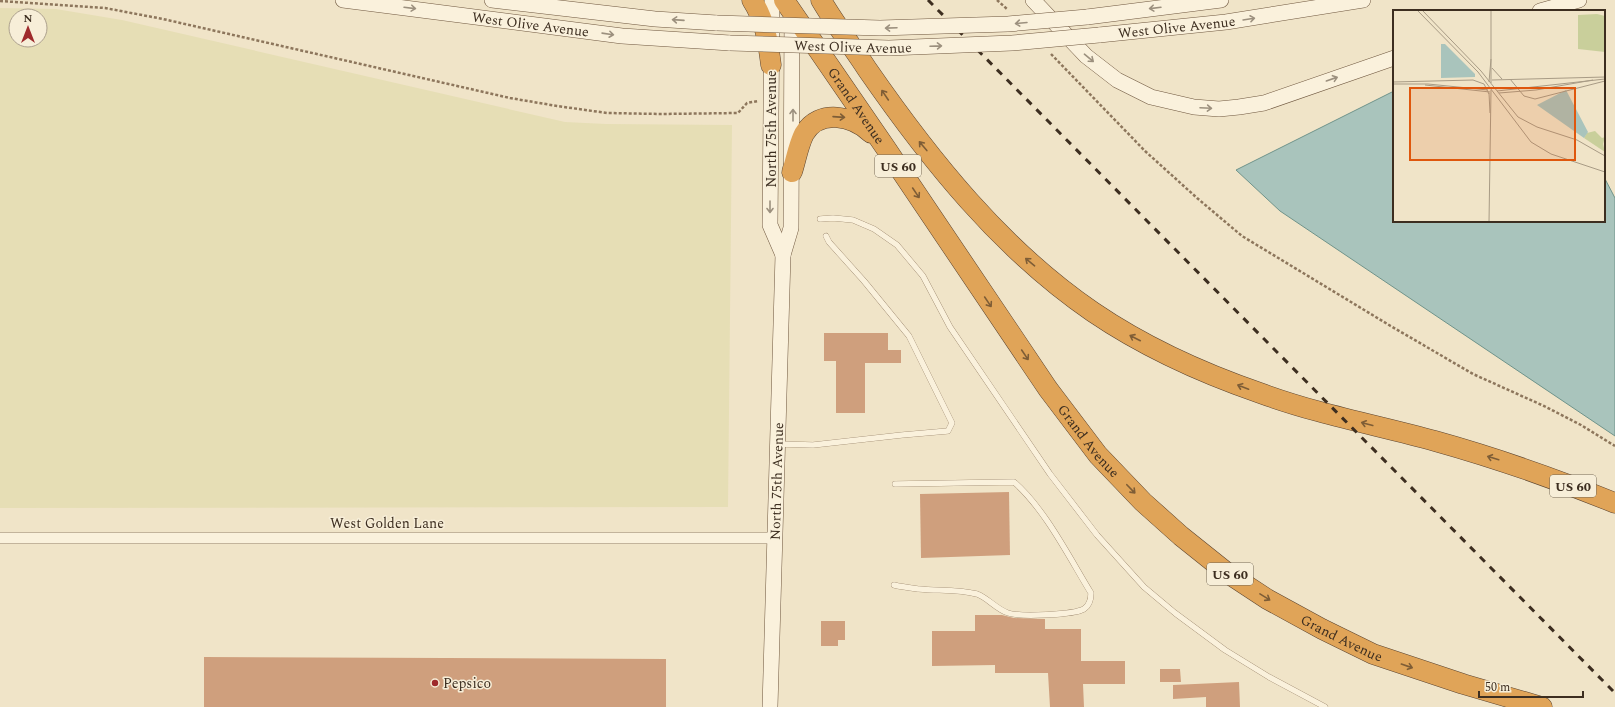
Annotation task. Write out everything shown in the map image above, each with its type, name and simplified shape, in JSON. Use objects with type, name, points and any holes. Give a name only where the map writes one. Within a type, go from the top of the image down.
[{"type":"highway","points":[[752,0],[762,20],[768,37],[771,65]]},
{"type":"highway","name":"Grand Avenue","points":[[821,3],[899,116],[974,208],[1004,239],[1054,282],[1092,311],[1130,335],[1199,369],[1258,393],[1316,411],[1434,441],[1530,470],[1615,503]]},
{"type":"highway","name":"Grand Avenue","points":[[790,4],[1053,395],[1098,455],[1143,502],[1180,536],[1226,572],[1267,599],[1322,629],[1373,654],[1449,680],[1542,707]]},
{"type":"highway","points":[[792,172],[800,143],[807,129],[816,122],[825,118],[843,117],[855,121],[885,147]]},
{"type":"main road","name":"West Olive Avenue","points":[[343,0],[622,36],[730,43],[889,48],[1012,43],[1099,35],[1226,22],[1363,0]]},
{"type":"main road","name":"West Olive Avenue","points":[[492,0],[655,19],[717,23],[880,28],[1008,24],[1087,17],[1221,0]]},
{"type":"main road","name":"North 75th Avenue","points":[[772,0],[770,224],[783,255]]},
{"type":"main road","points":[[1033,0],[1086,56],[1117,80],[1151,97],[1194,107],[1219,109],[1239,108],[1264,103],[1393,58]]},
{"type":"main road","points":[[1544,10],[1580,0]]},
{"type":"main road","name":"North 75th Avenue","points":[[770,707],[783,255],[791,228],[792,172],[790,4]]},
{"type":"street","name":"West Golden Lane","points":[[0,538],[775,538]]},
{"type":"lane","points":[[820,219],[833,218],[853,220],[874,229],[897,245],[923,276],[954,333],[1050,474],[1097,536],[1144,587],[1175,613],[1225,650],[1269,677],[1325,707]]},
{"type":"lane","points":[[777,444],[813,445],[948,431],[952,423],[909,336],[864,281],[829,242],[826,236]]},
{"type":"lane","points":[[894,585],[919,589],[955,590],[978,594],[999,609],[1008,613],[1018,614],[1068,613],[1084,608],[1090,602],[1091,593],[1038,509],[1026,493],[1014,482],[895,484]]},
{"type":"path","points":[[997,0],[1008,10]]},
{"type":"path","points":[[0,1],[60,4],[112,10],[178,22],[510,98],[607,113],[738,113],[747,103],[771,98]]},
{"type":"path","points":[[1050,53],[1145,151],[1242,236],[1389,325],[1474,374],[1550,409],[1581,425],[1615,446]]},
{"type":"shaded area","points":[[0,8],[8,8],[8,48],[48,48],[48,9],[56,9],[122,20],[565,122],[606,124],[732,125],[728,507],[0,508]]},
{"type":"water","points":[[1393,92],[1393,222],[1605,222],[1605,179],[1615,198],[1615,436],[1280,211],[1236,170]]},
{"type":"building","points":[[824,333],[888,333],[888,350],[901,350],[901,363],[865,363],[865,413],[836,413],[836,361],[824,361]]},
{"type":"building","points":[[1009,492],[1010,555],[921,558],[920,494]]},
{"type":"building","points":[[975,615],[1002,615],[1014,618],[1045,619],[1045,629],[1081,629],[1081,661],[1125,661],[1125,684],[1083,684],[1084,707],[1050,707],[1048,673],[995,673],[995,665],[932,666],[932,631],[975,631]]},
{"type":"building","points":[[821,621],[845,621],[845,640],[838,640],[838,646],[821,646]]},
{"type":"building","name":"Pepsico","points":[[204,657],[666,659],[666,707],[204,707]]},
{"type":"building","points":[[1160,669],[1180,669],[1181,682],[1160,682]]},
{"type":"building","points":[[1239,682],[1240,707],[1206,707],[1206,697],[1173,699],[1173,685]]},
{"type":"railway","points":[[928,0],[1615,693]]},
{"type":"place","name":"Pepsico","points":[[435,683]]}]
